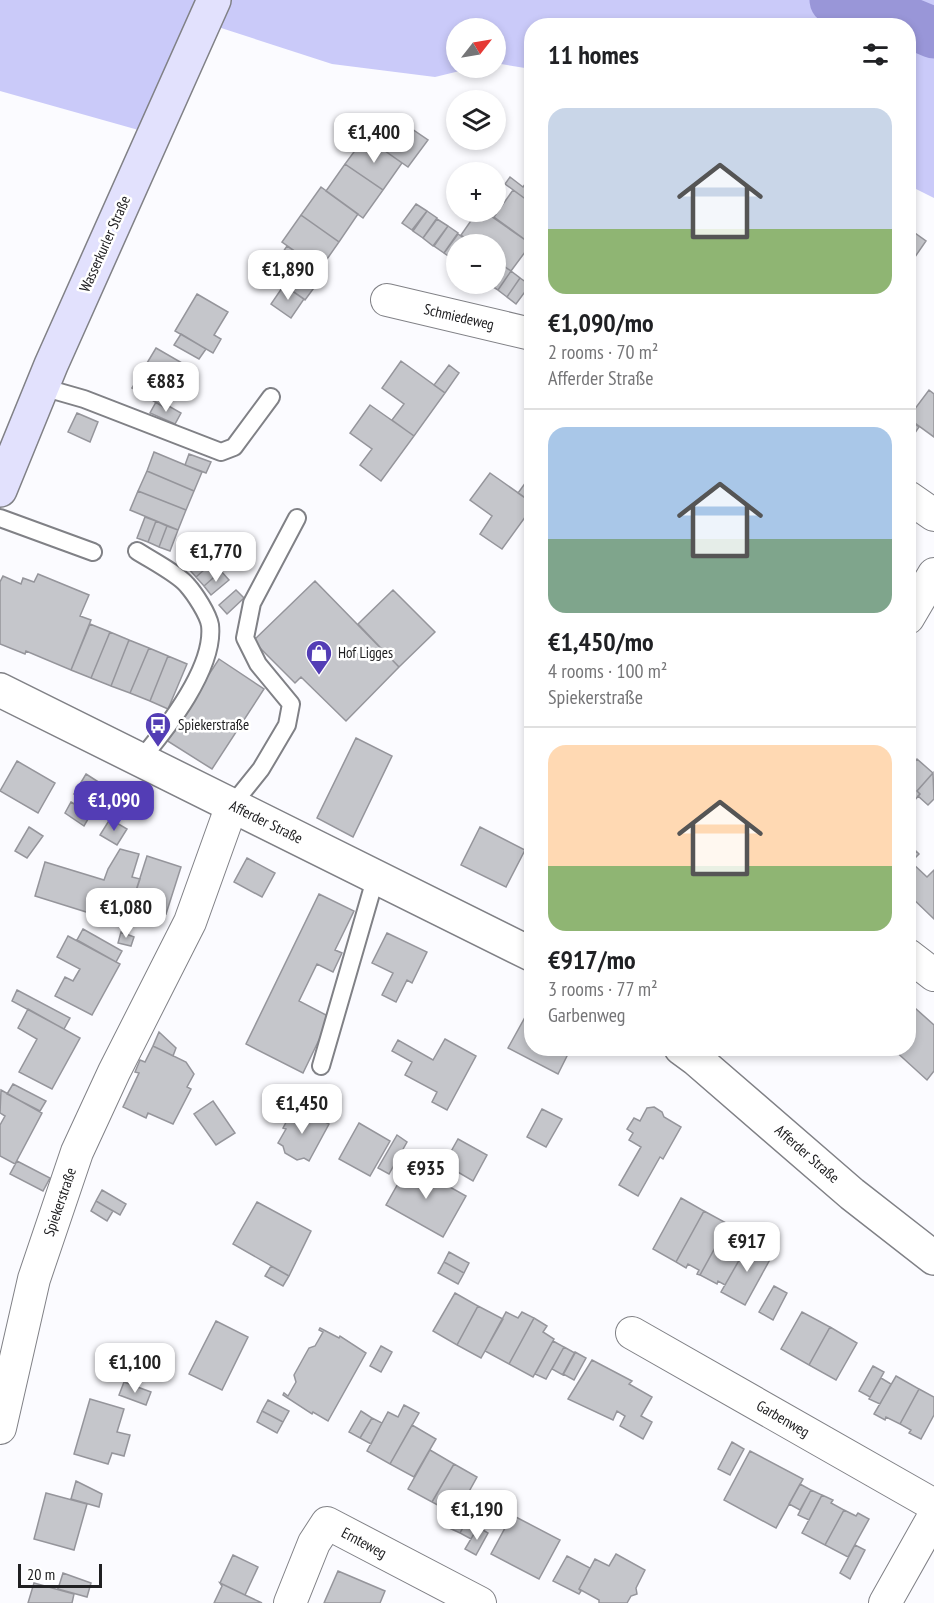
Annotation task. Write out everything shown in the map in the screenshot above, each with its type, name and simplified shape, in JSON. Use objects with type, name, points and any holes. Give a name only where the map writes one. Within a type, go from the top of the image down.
[{"type":"main road","name":"Wasserkurler Straße","points":[[0,490],[42,387],[214,0]]},
{"type":"street","name":"Schmiedeweg","points":[[387,300],[524,332]]},
{"type":"street","points":[[916,502],[934,515]]},
{"type":"street","points":[[916,604],[934,574]]},
{"type":"street","name":"Afferder Straße","points":[[0,690],[524,950]]},
{"type":"street","name":"Spiekerstraße","points":[[1,1417],[34,1279],[77,1152],[114,1072],[190,922],[232,805]]},
{"type":"street","points":[[916,961],[934,975]]},
{"type":"street","name":"Afferder Straße","points":[[692,1056],[852,1194],[934,1258]]},
{"type":"street","name":"Garbenweg","points":[[632,1333],[934,1505]]},
{"type":"street","points":[[885,1603],[934,1516]]},
{"type":"street","name":"Ernteweg","points":[[290,1603],[314,1543],[327,1523],[480,1603]]},
{"type":"lane","points":[[42,387],[84,399],[221,452],[234,447],[271,397]]},
{"type":"lane","points":[[0,518],[93,552]]},
{"type":"lane","points":[[232,805],[261,769],[287,725],[291,704],[258,664],[244,638],[252,603],[297,518]]},
{"type":"lane","points":[[138,551],[186,583],[210,624],[208,651],[196,680],[169,724],[141,759]]},
{"type":"lane","points":[[321,1066],[376,876]]},
{"type":"shaded area","points":[[0,0],[197,0],[142,131],[0,91]]},
{"type":"shaded area","points":[[229,0],[934,0],[934,198],[916,189],[916,18],[524,18],[524,68],[506,65],[506,18],[446,18],[446,74],[435,77],[332,64],[215,26]]},
{"type":"building","points":[[390,114],[428,140],[408,167],[371,141]]},
{"type":"building","points":[[365,137],[402,163],[383,190],[345,164]]},
{"type":"building","points":[[345,164],[383,190],[363,218],[326,191]]},
{"type":"building","points":[[510,177],[524,186],[524,198],[506,185]]},
{"type":"building","points":[[321,187],[358,214],[339,242],[301,215]]},
{"type":"building","points":[[513,190],[524,198],[524,239],[501,222],[506,222],[506,200]]},
{"type":"building","points":[[416,204],[427,211],[412,230],[402,223]]},
{"type":"building","points":[[427,211],[437,218],[423,238],[413,231]]},
{"type":"building","points":[[301,215],[339,242],[320,269],[282,242]]},
{"type":"building","points":[[437,219],[448,226],[433,246],[423,238]]},
{"type":"building","points":[[470,222],[499,222],[524,239],[524,253],[511,271],[506,268],[506,234],[462,234]]},
{"type":"building","points":[[448,226],[458,233],[446,234],[444,253],[434,246]]},
{"type":"building","points":[[916,234],[926,241],[916,255]]},
{"type":"building","points":[[287,246],[325,273],[305,300],[268,274]]},
{"type":"building","points":[[506,268],[511,271],[506,278]]},
{"type":"building","points":[[511,271],[520,278],[507,297],[503,294],[506,294],[506,278]]},
{"type":"building","points":[[520,278],[524,281],[524,293],[516,304],[507,297]]},
{"type":"building","points":[[284,285],[304,299],[291,318],[271,304]]},
{"type":"building","points":[[197,294],[228,312],[214,335],[221,339],[213,353],[175,331]]},
{"type":"building","points":[[181,334],[206,349],[199,359],[174,345]]},
{"type":"building","points":[[156,348],[189,367],[188,369],[185,367],[179,376],[183,378],[165,408],[132,388]]},
{"type":"building","points":[[401,361],[445,393],[414,436],[392,420],[404,404],[382,388]]},
{"type":"building","points":[[449,365],[459,373],[445,393],[434,385]]},
{"type":"building","points":[[929,390],[934,394],[934,437],[916,424],[916,407]]},
{"type":"building","points":[[156,402],[165,408],[167,405],[181,413],[175,424],[150,413]]},
{"type":"building","points":[[370,405],[414,436],[381,481],[360,465],[372,449],[350,433]]},
{"type":"building","points":[[77,413],[98,422],[90,442],[68,432]]},
{"type":"building","points":[[154,452],[202,472],[194,491],[147,471]]},
{"type":"building","points":[[189,454],[211,462],[206,473],[185,465]]},
{"type":"building","points":[[147,471],[194,491],[186,510],[138,491]]},
{"type":"building","points":[[490,473],[524,497],[524,519],[502,549],[480,534],[492,516],[470,500]]},
{"type":"building","points":[[524,485],[524,497],[518,493]]},
{"type":"building","points":[[138,491],[186,510],[178,530],[130,510]]},
{"type":"building","points":[[145,517],[156,521],[148,542],[137,538]]},
{"type":"building","points":[[156,521],[167,526],[159,547],[148,542]]},
{"type":"building","points":[[167,526],[178,530],[170,551],[159,547]]},
{"type":"building","points":[[198,544],[206,553],[188,568],[180,559]]},
{"type":"building","points":[[206,553],[213,562],[196,577],[188,568]]},
{"type":"building","points":[[213,562],[221,571],[204,586],[196,577]]},
{"type":"building","points":[[221,571],[229,580],[211,595],[204,586]]},
{"type":"building","points":[[38,574],[89,595],[80,616],[91,620],[71,670],[26,651],[25,654],[0,644],[0,582],[3,576],[21,584],[23,578],[34,582]]},
{"type":"building","points":[[315,581],[399,667],[346,721],[301,677],[295,683],[253,641]]},
{"type":"building","points":[[236,590],[244,598],[227,614],[219,605]]},
{"type":"building","points":[[393,590],[435,632],[399,667],[358,624]]},
{"type":"building","points":[[90,624],[110,632],[91,678],[71,670]]},
{"type":"building","points":[[110,632],[129,640],[111,686],[91,678]]},
{"type":"building","points":[[129,640],[149,648],[130,693],[111,686]]},
{"type":"building","points":[[149,648],[168,656],[150,701],[130,693]]},
{"type":"building","points":[[168,656],[187,664],[168,709],[150,701]]},
{"type":"building","points":[[219,659],[264,689],[212,769],[166,740]]},
{"type":"building","points":[[356,738],[392,756],[353,837],[317,818]]},
{"type":"building","points":[[916,760],[933,773],[917,791],[920,794],[916,799]]},
{"type":"building","points":[[17,761],[55,783],[38,813],[0,791]]},
{"type":"building","points":[[933,773],[934,799],[928,805],[918,796],[920,794],[917,791]]},
{"type":"building","points":[[86,774],[111,790],[99,809],[74,794]]},
{"type":"building","points":[[71,802],[91,814],[84,826],[65,813]]},
{"type":"building","points":[[110,819],[127,829],[117,845],[100,835]]},
{"type":"building","points":[[29,827],[43,836],[27,858],[15,851]]},
{"type":"building","points":[[480,827],[524,849],[506,887],[461,865]]},
{"type":"building","points":[[120,849],[139,854],[132,877],[140,879],[132,903],[106,895],[99,916],[35,896],[45,862],[104,880]]},
{"type":"building","points":[[147,856],[181,867],[166,914],[132,903]]},
{"type":"building","points":[[247,858],[275,873],[262,897],[234,882]]},
{"type":"building","points":[[916,867],[927,877],[934,870],[934,919],[916,902]]},
{"type":"building","points":[[319,894],[354,911],[335,950],[342,953],[333,972],[317,964],[299,1001],[330,1017],[303,1073],[246,1044]]},
{"type":"building","points":[[83,929],[122,951],[116,962],[77,940]]},
{"type":"building","points":[[121,932],[134,937],[131,946],[118,943]]},
{"type":"building","points":[[387,933],[427,952],[412,983],[407,980],[396,1002],[382,995],[393,973],[372,963]]},
{"type":"building","points":[[68,936],[120,964],[92,1015],[55,996],[65,977],[73,981],[80,969],[57,957]]},
{"type":"building","points":[[17,990],[70,1018],[64,1029],[12,1001]]},
{"type":"building","points":[[28,1009],[80,1038],[52,1089],[19,1072],[37,1039],[18,1028]]},
{"type":"building","points":[[916,1009],[934,1025],[934,1071],[927,1080],[901,1056],[916,1056]]},
{"type":"building","points":[[524,1019],[524,1056],[567,1056],[558,1074],[508,1048]]},
{"type":"building","points":[[159,1032],[176,1048],[173,1056],[153,1046]]},
{"type":"building","points":[[445,1039],[476,1056],[447,1110],[432,1102],[437,1092],[405,1075],[412,1062],[392,1051],[398,1040],[433,1060]]},
{"type":"building","points":[[153,1046],[186,1062],[194,1074],[187,1087],[191,1089],[173,1124],[148,1113],[146,1118],[123,1107],[139,1073],[135,1072],[140,1060],[145,1062]]},
{"type":"building","points":[[13,1084],[46,1101],[40,1111],[7,1094]]},
{"type":"building","points":[[1,1090],[42,1113],[15,1164],[0,1156],[0,1125],[5,1116],[0,1113]]},
{"type":"building","points":[[213,1101],[235,1133],[216,1145],[194,1114]]},
{"type":"building","points":[[298,1107],[329,1124],[309,1161],[304,1158],[297,1160],[285,1153],[283,1146],[278,1143],[286,1129],[283,1128],[290,1115],[293,1116]]},
{"type":"building","points":[[654,1107],[662,1112],[664,1117],[681,1127],[663,1159],[660,1157],[638,1196],[619,1185],[641,1147],[629,1140],[633,1133],[627,1129],[634,1118],[640,1121],[647,1108]]},
{"type":"building","points":[[542,1109],[562,1119],[546,1147],[527,1137]]},
{"type":"building","points":[[359,1123],[390,1141],[370,1176],[339,1159]]},
{"type":"building","points":[[397,1135],[407,1142],[389,1174],[378,1168]]},
{"type":"building","points":[[458,1139],[487,1155],[473,1181],[444,1164]]},
{"type":"building","points":[[17,1161],[50,1178],[43,1191],[10,1174]]},
{"type":"building","points":[[409,1164],[466,1196],[443,1237],[386,1205]]},
{"type":"building","points":[[102,1190],[126,1204],[120,1215],[96,1201]]},
{"type":"building","points":[[681,1198],[704,1211],[676,1262],[653,1249]]},
{"type":"building","points":[[96,1201],[113,1211],[107,1221],[91,1211]]},
{"type":"building","points":[[257,1202],[311,1231],[289,1276],[233,1244]]},
{"type":"building","points":[[704,1211],[728,1224],[700,1275],[697,1274],[699,1270],[688,1264],[686,1268],[676,1262]]},
{"type":"building","points":[[726,1228],[750,1241],[725,1285],[718,1281],[717,1284],[700,1275]]},
{"type":"building","points":[[750,1241],[773,1254],[745,1305],[721,1292]]},
{"type":"building","points":[[449,1252],[469,1263],[464,1273],[444,1262]]},
{"type":"building","points":[[444,1262],[464,1273],[458,1284],[438,1273]]},
{"type":"building","points":[[271,1266],[289,1276],[283,1286],[265,1276]]},
{"type":"building","points":[[774,1286],[787,1293],[773,1320],[759,1312]]},
{"type":"building","points":[[455,1293],[478,1306],[457,1345],[433,1331]]},
{"type":"building","points":[[478,1306],[503,1319],[481,1358],[457,1345]]},
{"type":"building","points":[[506,1312],[518,1318],[522,1312],[534,1318],[509,1364],[485,1351]]},
{"type":"building","points":[[802,1312],[830,1327],[809,1365],[781,1349]]},
{"type":"building","points":[[534,1318],[547,1326],[543,1332],[554,1339],[533,1377],[509,1364]]},
{"type":"building","points":[[216,1321],[248,1337],[222,1390],[189,1374]]},
{"type":"building","points":[[830,1327],[857,1343],[836,1380],[809,1365]]},
{"type":"building","points":[[320,1328],[339,1338],[340,1336],[366,1353],[328,1421],[313,1412],[312,1414],[283,1395],[284,1393],[288,1396],[296,1382],[294,1375],[309,1348],[315,1346],[323,1332],[319,1330]]},
{"type":"building","points":[[553,1341],[564,1347],[546,1379],[535,1374]]},
{"type":"building","points":[[381,1346],[392,1352],[381,1372],[370,1366]]},
{"type":"building","points":[[564,1347],[575,1353],[563,1375],[552,1369]]},
{"type":"building","points":[[575,1352],[586,1358],[574,1380],[563,1374]]},
{"type":"building","points":[[592,1360],[632,1381],[629,1384],[652,1397],[641,1416],[652,1422],[643,1439],[620,1426],[625,1416],[617,1411],[613,1420],[568,1399]]},
{"type":"building","points":[[873,1366],[884,1372],[870,1397],[859,1391]]},
{"type":"building","points":[[896,1376],[919,1389],[900,1424],[874,1414]]},
{"type":"building","points":[[881,1378],[891,1384],[880,1404],[869,1399]]},
{"type":"building","points":[[124,1382],[151,1392],[146,1405],[119,1395]]},
{"type":"building","points":[[919,1389],[934,1397],[934,1415],[921,1439],[909,1433],[911,1430],[900,1424]]},
{"type":"building","points":[[90,1399],[124,1409],[117,1432],[130,1435],[124,1456],[112,1453],[108,1464],[74,1454]]},
{"type":"building","points":[[268,1400],[289,1411],[283,1422],[262,1411]]},
{"type":"building","points":[[404,1405],[419,1413],[390,1464],[367,1451],[388,1412],[398,1417]]},
{"type":"building","points":[[262,1411],[283,1422],[277,1433],[257,1422]]},
{"type":"building","points":[[361,1411],[372,1418],[360,1438],[349,1432]]},
{"type":"building","points":[[372,1418],[382,1423],[371,1444],[360,1438]]},
{"type":"building","points":[[412,1425],[436,1439],[414,1477],[390,1464]]},
{"type":"building","points":[[732,1442],[744,1449],[730,1475],[718,1469]]},
{"type":"building","points":[[430,1450],[454,1464],[432,1502],[408,1489]]},
{"type":"building","points":[[750,1451],[803,1479],[776,1528],[724,1500]]},
{"type":"building","points":[[454,1464],[477,1477],[456,1515],[432,1502]]},
{"type":"building","points":[[76,1481],[102,1494],[99,1507],[71,1499]]},
{"type":"building","points":[[800,1484],[811,1490],[800,1510],[789,1504]]},
{"type":"building","points":[[811,1490],[822,1495],[809,1520],[798,1515]]},
{"type":"building","points":[[46,1493],[87,1504],[74,1550],[34,1539]]},
{"type":"building","points":[[822,1495],[833,1500],[831,1503],[844,1510],[825,1545],[802,1533]]},
{"type":"building","points":[[461,1507],[471,1513],[460,1533],[449,1528]]},
{"type":"building","points":[[844,1510],[856,1516],[858,1513],[869,1519],[848,1557],[825,1545]]},
{"type":"building","points":[[471,1513],[482,1519],[471,1539],[460,1533]]},
{"type":"building","points":[[512,1515],[560,1540],[539,1579],[491,1554]]},
{"type":"building","points":[[478,1527],[488,1533],[476,1555],[465,1549]]},
{"type":"building","points":[[855,1545],[865,1550],[850,1579],[840,1573]]},
{"type":"building","points":[[616,1554],[645,1570],[636,1588],[637,1594],[631,1596],[627,1603],[599,1603],[599,1600],[579,1589],[595,1559],[609,1566]]},
{"type":"building","points":[[233,1555],[258,1567],[245,1595],[220,1583]]},
{"type":"building","points":[[567,1556],[590,1568],[579,1589],[581,1591],[579,1594],[553,1581]]},
{"type":"building","points":[[338,1571],[385,1591],[380,1603],[324,1603]]},
{"type":"building","points":[[63,1573],[91,1583],[87,1597],[58,1589]]},
{"type":"building","points":[[34,1583],[74,1594],[72,1603],[28,1603]]},
{"type":"building","points":[[220,1583],[262,1603],[214,1603],[222,1586]]},
{"type":"waterway","points":[[835,0],[896,18]]},
{"type":"waterway","points":[[916,25],[934,33]]},
{"type":"place","name":"Hof Ligges","points":[[319,676]]},
{"type":"place","name":"Spiekerstraße","points":[[158,748]]}]
